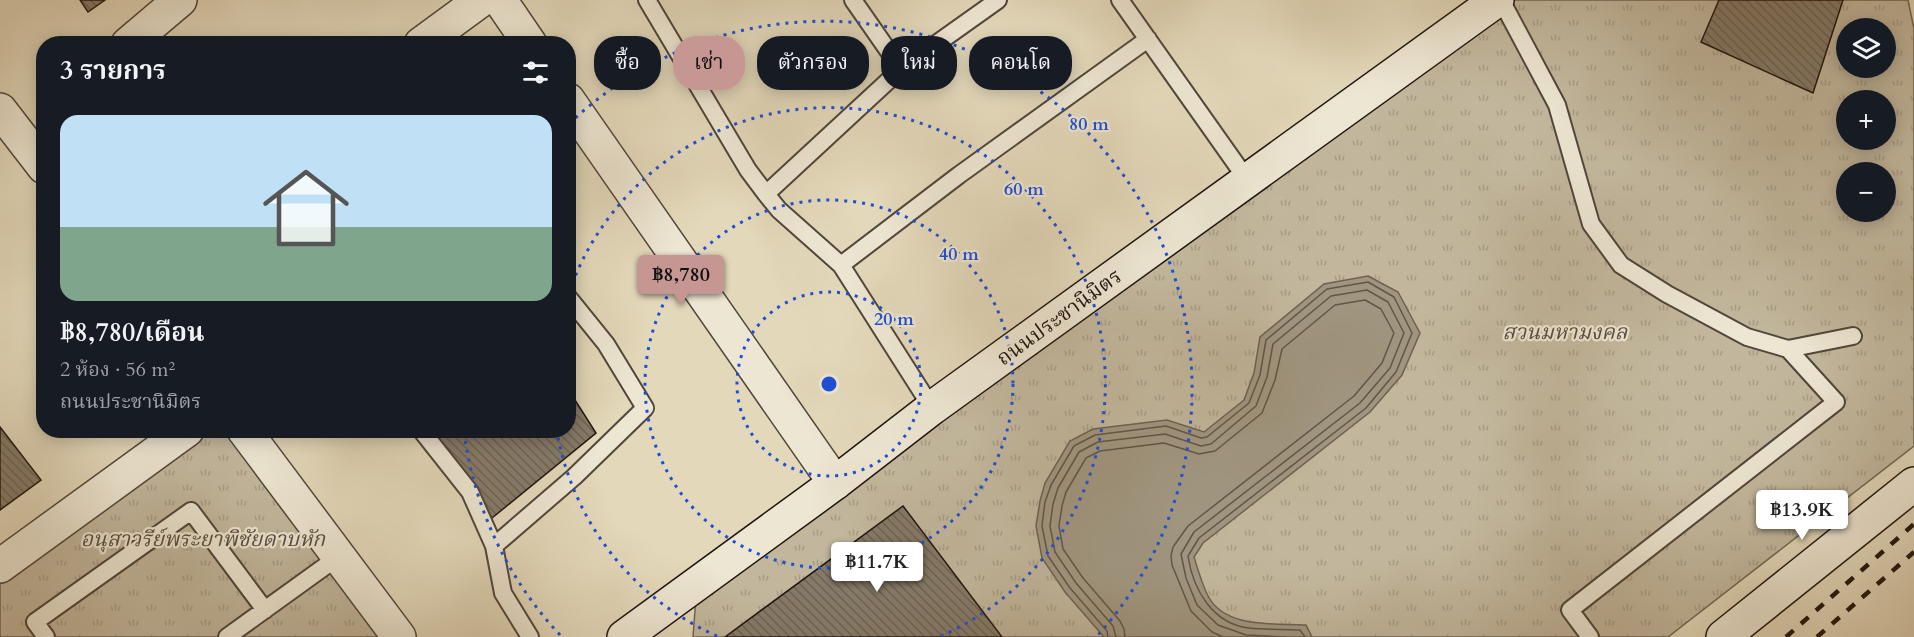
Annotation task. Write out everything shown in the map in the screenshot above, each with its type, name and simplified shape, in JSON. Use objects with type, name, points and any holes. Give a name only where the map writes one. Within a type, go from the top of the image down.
[{"type":"street","points":[[137,36],[180,0]]},
{"type":"street","name":"ถนนประชานิมิตร","points":[[641,632],[932,408],[1499,0]]},
{"type":"street","points":[[436,36],[501,2],[524,36]]},
{"type":"street","points":[[0,110],[36,157]]},
{"type":"street","points":[[576,114],[835,483]]},
{"type":"street","points":[[0,566],[176,438]]},
{"type":"street","points":[[249,438],[399,637]]},
{"type":"street","points":[[1723,637],[1914,484]]},
{"type":"lane","points":[[647,0],[748,170],[779,210],[842,265],[932,408]]},
{"type":"lane","points":[[853,0],[881,40]]},
{"type":"lane","points":[[947,36],[998,0]]},
{"type":"lane","points":[[1120,0],[1248,181]]},
{"type":"lane","points":[[1499,0],[1557,105],[1591,224],[1621,265],[1667,294],[1747,337],[1788,350],[1836,402],[1570,610],[1590,637]]},
{"type":"lane","points":[[842,265],[959,176],[1148,39]]},
{"type":"lane","points":[[766,194],[881,88]]},
{"type":"lane","points":[[494,546],[574,477],[645,408],[606,344],[576,307]]},
{"type":"lane","points":[[1788,350],[1853,336]]},
{"type":"lane","points":[[427,438],[470,492],[494,546],[503,593],[530,637]]},
{"type":"lane","points":[[46,637],[35,622],[191,511],[264,610]]},
{"type":"lane","points":[[227,637],[338,557]]},
{"type":"green space","name":"สวนมหามงคล","points":[[1512,0],[1908,0],[1914,29],[1914,446],[1668,637],[693,637],[697,584]]},
{"type":"green space","name":"อนุสาวรีย์พระยาพิชัยดาบหัก","points":[[177,438],[249,438],[399,637],[0,637],[0,566]]},
{"type":"water","points":[[1368,276],[1398,292],[1420,333],[1402,375],[1370,412],[1203,543],[1194,557],[1208,596],[1216,607],[1226,614],[1238,619],[1266,624],[1306,625],[1312,637],[1104,637],[1065,592],[1042,558],[1036,526],[1045,483],[1070,441],[1093,429],[1167,420],[1204,432],[1244,400],[1254,373],[1260,337],[1324,284]]},
{"type":"building","points":[[80,0],[105,0],[88,12]]},
{"type":"building","points":[[1719,0],[1843,0],[1813,93],[1701,42]]},
{"type":"building","points":[[576,402],[596,433],[492,518],[438,438],[576,438]]},
{"type":"building","points":[[0,427],[41,480],[0,510]]},
{"type":"building","points":[[903,506],[1002,637],[725,637]]},
{"type":"railway","points":[[1786,637],[1914,524]]},
{"type":"railway","points":[[1817,637],[1914,552]]}]
